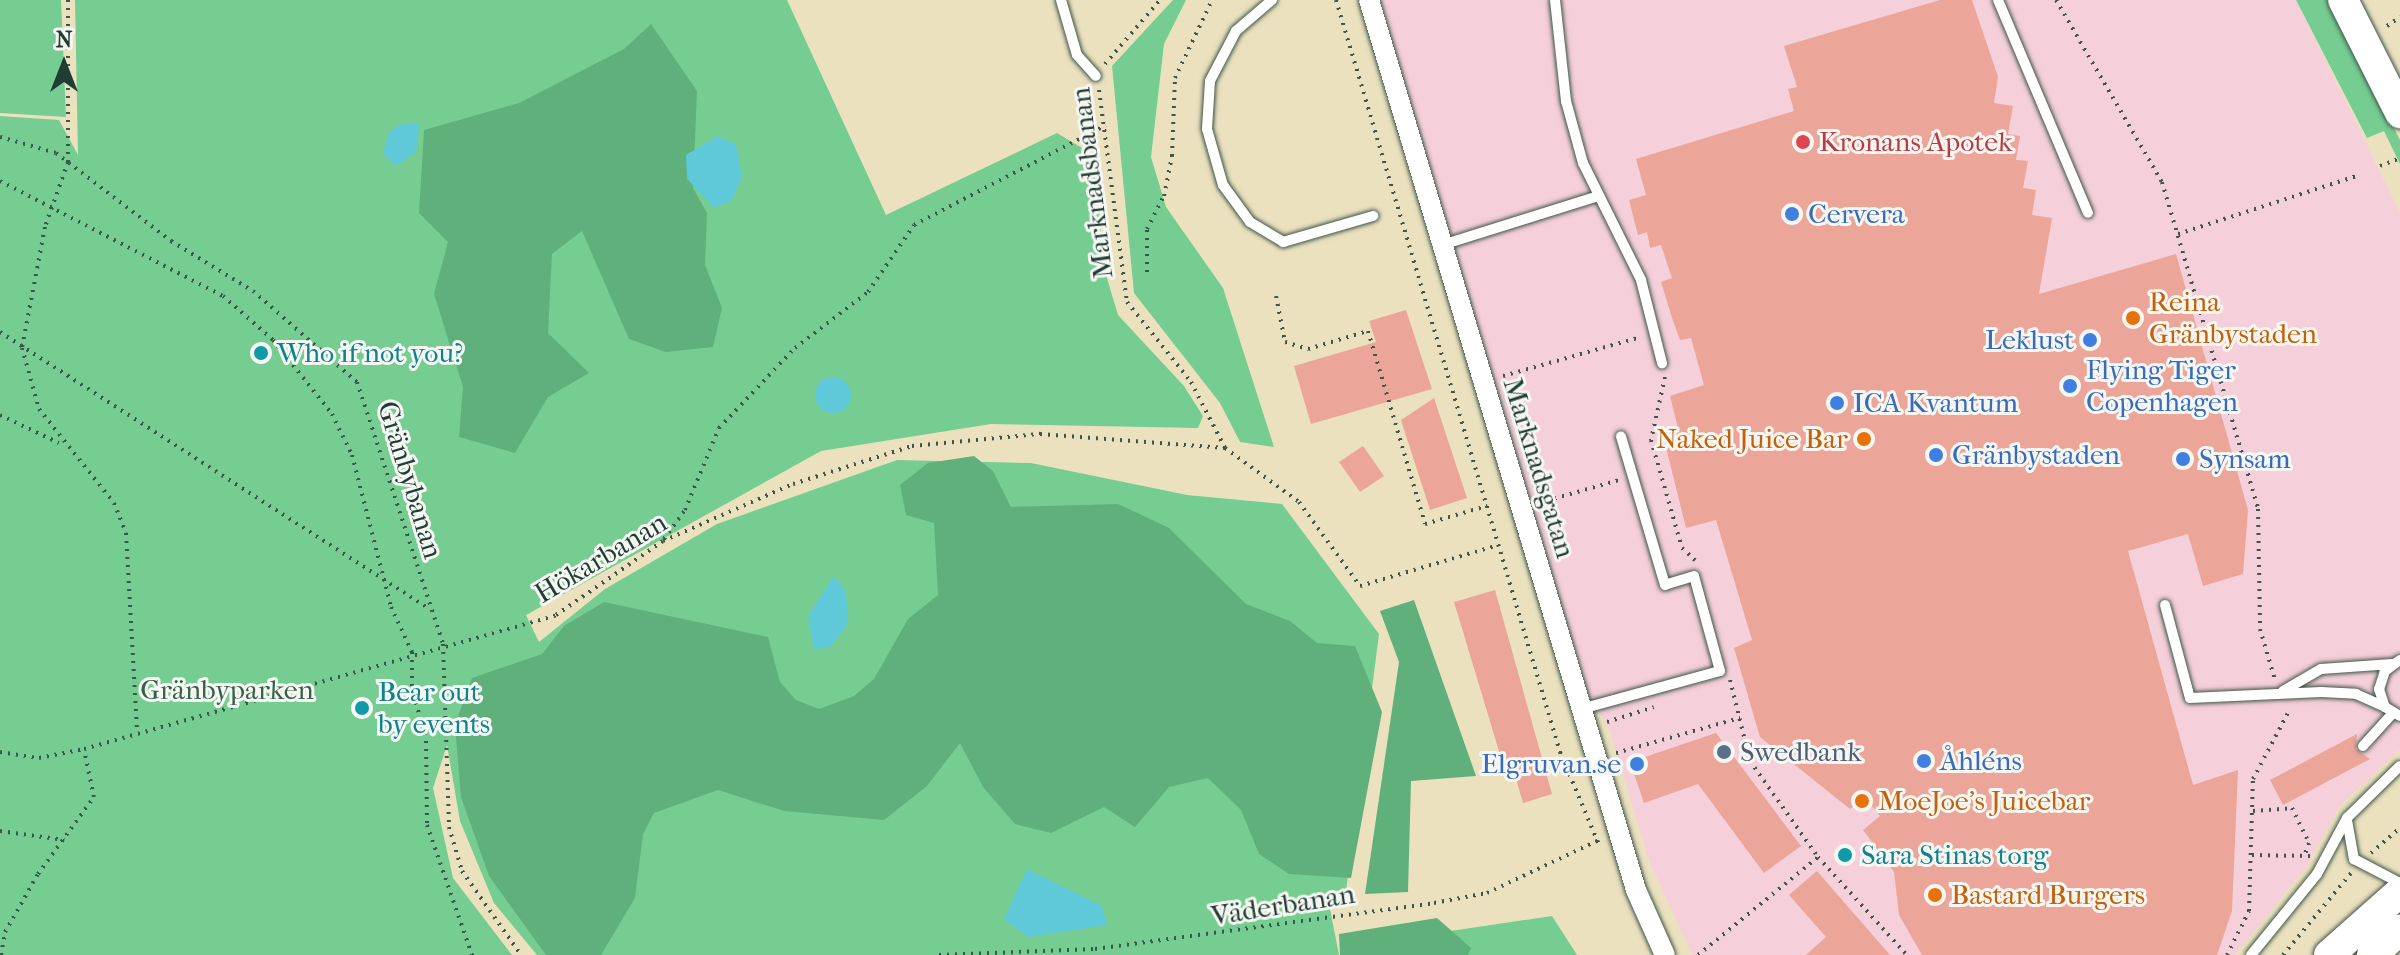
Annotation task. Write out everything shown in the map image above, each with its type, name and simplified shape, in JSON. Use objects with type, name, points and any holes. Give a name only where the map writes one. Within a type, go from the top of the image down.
[{"type":"main road","points":[[2344,3],[2400,113]]},
{"type":"main road","points":[[2318,947],[2400,892]]},
{"type":"main road","points":[[2372,955],[2400,930]]},
{"type":"street","name":"Marknadsgatan","points":[[1369,0],[1619,833],[1666,953]]},
{"type":"lane","points":[[1061,0],[1077,55],[1096,76]]},
{"type":"lane","points":[[1272,0],[1236,31],[1210,81],[1209,140],[1223,185],[1250,222],[1283,242],[1373,216]]},
{"type":"lane","points":[[1555,0],[1566,101],[1598,196],[1641,280],[1662,363]]},
{"type":"lane","points":[[1998,0],[2088,213]]},
{"type":"lane","points":[[1442,245],[1598,196]]},
{"type":"lane","points":[[1581,709],[1720,671],[1694,576],[1665,585],[1621,436]]},
{"type":"lane","points":[[2165,605],[2190,698],[2282,692],[2356,694],[2393,712]]},
{"type":"lane","points":[[2282,692],[2321,669],[2396,662]]},
{"type":"lane","points":[[2393,712],[2379,689],[2396,662]]},
{"type":"lane","points":[[2393,712],[2363,746],[2400,723]]},
{"type":"lane","points":[[2251,955],[2317,874],[2347,818],[2400,766]]},
{"type":"lane","points":[[2347,818],[2347,839],[2359,864],[2400,883]]},
{"type":"path","points":[[68,0],[68,162],[52,203],[22,348],[39,409],[60,443],[114,503],[131,550],[126,611],[137,729]]},
{"type":"path","name":"Marknadsbanan","points":[[1160,0],[1096,76],[1106,125],[1127,302],[1191,382],[1225,448]]},
{"type":"path","points":[[1147,272],[1147,229],[1164,196],[1172,156],[1175,78],[1212,0]]},
{"type":"path","points":[[1336,0],[1455,389],[1566,770],[1602,854]]},
{"type":"path","points":[[2056,0],[2162,182],[2258,509],[2260,629],[2288,703],[2253,779],[2249,911],[2227,955]]},
{"type":"path","points":[[2387,26],[2400,17]]},
{"type":"path","points":[[663,541],[685,510],[719,428],[795,348],[868,292],[914,225],[1106,125]]},
{"type":"path","name":"Gränbybanan","points":[[0,137],[68,162],[171,241],[253,291],[357,382],[428,609],[443,644],[449,827],[462,871],[521,955]]},
{"type":"path","points":[[2380,166],[2398,159]]},
{"type":"path","points":[[2178,234],[2360,175]]},
{"type":"path","points":[[0,181],[52,203],[196,279],[273,340],[316,390],[352,455],[386,581],[412,652],[412,687],[426,741],[427,825],[472,955]]},
{"type":"path","points":[[1276,296],[1285,342],[1308,349],[1368,331],[1425,524],[1487,506]]},
{"type":"path","points":[[0,332],[428,609]]},
{"type":"path","points":[[1455,389],[1654,333]]},
{"type":"path","points":[[1662,363],[1667,386],[1651,440],[1682,548],[1700,576]]},
{"type":"path","points":[[0,415],[60,443]]},
{"type":"path","name":"Hökarbanan","points":[[0,752],[39,758],[84,749],[137,729],[556,615],[663,541],[793,484],[912,446],[1040,434],[1225,448]]},
{"type":"path","points":[[1225,448],[1299,502],[1360,586],[1498,545]]},
{"type":"path","points":[[1490,517],[1633,476]]},
{"type":"path","points":[[1725,664],[1750,761],[1818,857],[1907,955]]},
{"type":"path","points":[[1616,753],[1740,718]]},
{"type":"path","points":[[1,955],[5,932],[94,797],[84,749]]},
{"type":"path","points":[[2253,811],[2292,808],[2309,843],[2305,854]]},
{"type":"path","points":[[2283,955],[2340,883],[2400,828]]},
{"type":"path","points":[[0,831],[64,840]]},
{"type":"path","name":"Väderbanan","points":[[939,955],[1095,949],[1434,903],[1487,893],[1597,840],[1619,833]]},
{"type":"path","points":[[2395,833],[2400,839]]},
{"type":"path","points":[[2252,855],[2312,856]]},
{"type":"path","points":[[1698,955],[1818,857]]},
{"type":"path","points":[[2331,875],[2340,883]]},
{"type":"path","points":[[2301,933],[2318,947]]},
{"type":"shaded area","points":[[1379,0],[2296,0],[2400,213],[2400,749],[2339,807],[2306,867],[2235,955],[1693,955],[1650,863],[1609,728],[1588,695]]},
{"type":"green space","points":[[0,0],[61,0],[66,117],[0,113]]},
{"type":"green space","name":"Gränbyparken","points":[[75,0],[787,0],[886,215],[1057,133],[1082,148],[1100,168],[1101,258],[1118,315],[1184,386],[1203,416],[1198,428],[991,424],[821,451],[526,615],[539,642],[605,589],[717,524],[897,460],[1031,463],[1187,495],[1282,504],[1379,634],[1345,899],[1330,909],[1339,955],[537,955],[494,903],[460,821],[447,745],[433,788],[453,878],[512,955],[0,955],[0,116],[59,120],[78,155]]},
{"type":"green space","points":[[1173,0],[1186,0],[1164,44],[1151,157],[1166,207],[1223,288],[1274,447],[1240,442],[1220,403],[1134,293],[1112,66]]},
{"type":"green space","points":[[2296,0],[2328,0],[2400,140],[2400,164],[2384,131],[2367,138]]},
{"type":"green space","points":[[651,24],[697,91],[693,188],[707,213],[705,265],[722,308],[713,347],[666,352],[629,339],[582,231],[552,254],[548,333],[589,373],[548,397],[515,453],[459,437],[463,387],[434,294],[448,242],[419,213],[424,130],[519,103],[624,49]]},
{"type":"green space","points":[[974,456],[993,471],[1011,507],[1118,504],[1169,528],[1246,604],[1290,621],[1317,643],[1355,646],[1382,712],[1351,878],[1289,874],[1259,854],[1241,810],[1208,778],[1169,787],[1135,827],[1104,807],[1051,833],[1015,824],[983,787],[960,743],[927,786],[884,820],[784,811],[718,790],[654,813],[643,834],[635,898],[601,955],[546,955],[489,876],[461,797],[455,725],[472,678],[542,654],[564,626],[604,602],[768,637],[780,682],[796,700],[819,709],[854,696],[874,679],[908,619],[938,595],[934,523],[906,515],[900,485],[928,463]]},
{"type":"green space","points":[[1414,600],[1476,776],[1411,781],[1408,892],[1365,894],[1399,662],[1380,611]]},
{"type":"green space","points":[[1552,916],[1577,955],[1382,955],[1377,942]]},
{"type":"green space","points":[[1437,918],[1471,948],[1468,955],[1340,955],[1339,934]]},
{"type":"water","points":[[403,123],[419,124],[416,152],[396,166],[383,153],[389,132]]},
{"type":"water","points":[[718,136],[736,145],[742,176],[732,200],[714,208],[687,179],[686,155]]},
{"type":"water","points":[[833,377],[846,382],[851,395],[846,408],[833,413],[820,408],[815,395],[820,382]]},
{"type":"water","points":[[834,576],[846,592],[848,624],[830,647],[814,649],[808,616]]},
{"type":"water","points":[[1027,869],[1102,906],[1107,925],[1028,937],[1004,919]]},
{"type":"building","name":"Gränbystaden","points":[[1940,0],[1972,0],[1998,77],[1994,103],[2013,106],[2008,134],[2020,136],[2016,160],[2028,161],[2023,188],[2036,190],[2032,215],[2052,218],[2039,294],[2176,254],[2248,510],[2243,574],[2203,586],[2188,534],[2128,551],[2193,785],[2238,770],[2232,911],[2217,955],[1922,955],[1899,915],[1894,872],[1863,830],[1880,816],[1865,798],[1850,809],[1760,737],[1734,648],[1752,640],[1716,520],[1686,528],[1662,431],[1678,428],[1670,396],[1704,385],[1691,338],[1680,340],[1661,282],[1672,278],[1661,245],[1650,248],[1647,232],[1638,235],[1629,200],[1646,195],[1636,159],[1794,111],[1788,89],[1797,87],[1784,46]]},
{"type":"building","points":[[1406,310],[1432,389],[1311,424],[1294,366],[1376,342],[1369,321]]},
{"type":"building","points":[[1434,398],[1467,498],[1430,510],[1401,420]]},
{"type":"building","points":[[1363,446],[1384,476],[1360,492],[1339,462]]},
{"type":"building","points":[[1495,590],[1552,794],[1523,803],[1510,758],[1502,761],[1454,602]]},
{"type":"building","points":[[1716,733],[1801,846],[1764,873],[1698,784],[1644,803],[1630,762]]},
{"type":"building","points":[[2357,734],[2356,749],[2370,759],[2283,805],[2270,780]]},
{"type":"building","points":[[1817,871],[1890,955],[1806,955],[1826,937],[1789,895]]},
{"type":"place","name":"Kronans Apotek","points":[[1803,142]]},
{"type":"place","name":"Cervera","points":[[1792,214]]},
{"type":"place","name":"Reina Gränbystaden","points":[[2133,318]]},
{"type":"place","name":"Leklust","points":[[2090,340]]},
{"type":"place","name":"Who if not you?","points":[[261,353]]},
{"type":"place","name":"Flying Tiger Copenhagen","points":[[2070,386]]},
{"type":"place","name":"ICA Kvantum","points":[[1837,403]]},
{"type":"place","name":"Naked Juice Bar","points":[[1864,439]]},
{"type":"place","name":"Gränbystaden","points":[[1936,455]]},
{"type":"place","name":"Synsam","points":[[2183,459]]},
{"type":"place","name":"Bear out by events","points":[[362,708]]},
{"type":"place","name":"Swedbank","points":[[1724,752]]},
{"type":"place","name":"Åhléns","points":[[1924,761]]},
{"type":"place","name":"Elgruvan.se","points":[[1637,764]]},
{"type":"place","name":"MoeJoe's Juicebar","points":[[1862,801]]},
{"type":"place","name":"Sara Stinas torg","points":[[1845,855]]},
{"type":"place","name":"Bastard Burgers","points":[[1935,895]]}]
